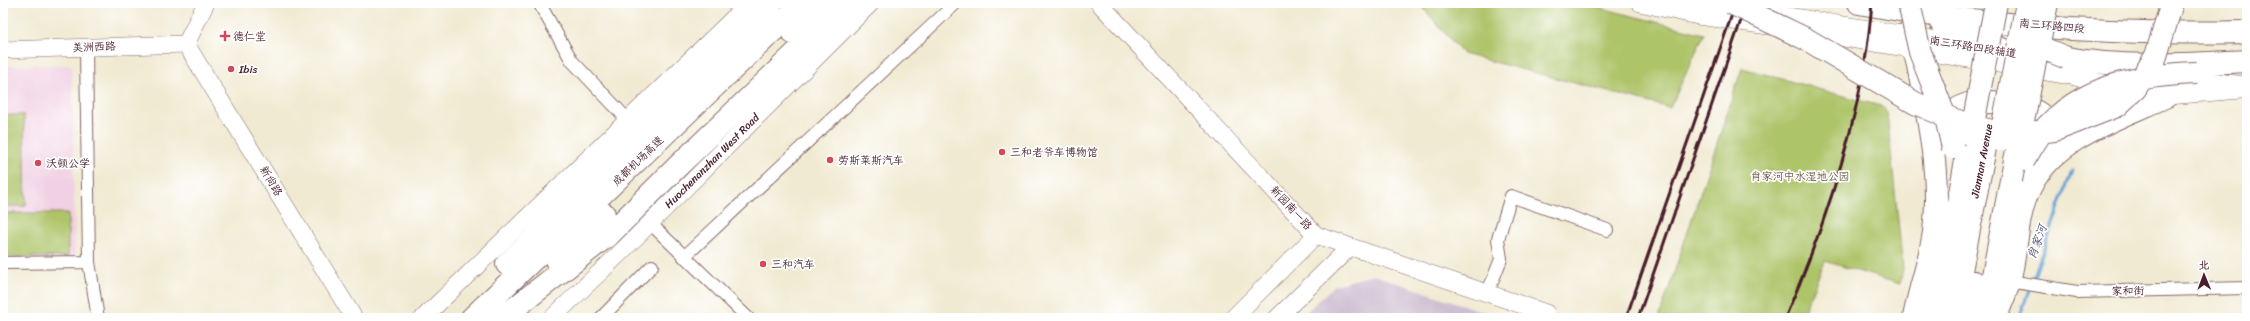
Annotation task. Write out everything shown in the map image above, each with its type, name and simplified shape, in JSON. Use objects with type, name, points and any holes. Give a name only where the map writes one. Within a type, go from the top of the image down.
[{"type":"highway","points":[[456,318],[465,306],[771,3]]},
{"type":"highway","name":"成都机场高速","points":[[472,318],[802,3]]},
{"type":"highway","name":"成都机场高速","points":[[496,318],[824,3]]},
{"type":"highway","points":[[502,318],[612,232],[677,167],[848,3]]},
{"type":"highway","points":[[1731,3],[1806,39],[1916,103],[1965,124],[1995,132],[2028,133],[2055,130],[2117,106],[2134,89],[2156,56],[2172,3]]},
{"type":"highway","name":"南三环路四段","points":[[1859,3],[2151,33],[2247,32]]},
{"type":"highway","points":[[1980,3],[2003,28],[2028,43],[2067,58],[2091,63],[2122,64],[2247,61]]},
{"type":"highway","points":[[1954,222],[1986,137],[1996,3]]},
{"type":"highway","name":"Jiannan Avenue","points":[[1952,318],[2012,3]]},
{"type":"highway","name":"Jiannan Avenue","points":[[1967,318],[1986,137],[2027,3]]},
{"type":"highway","points":[[1995,318],[2016,283],[2019,186],[2047,3]]},
{"type":"highway","points":[[1916,9],[2011,53]]},
{"type":"highway","points":[[1916,9],[1920,52],[1947,122],[1953,148],[1956,182],[1954,222],[1936,318]]},
{"type":"highway","points":[[1910,45],[1912,44],[1917,65],[1934,150],[1936,193],[1934,232],[1914,318]]},
{"type":"highway","points":[[1985,318],[2019,186],[2024,160],[2042,133],[2056,118],[2068,108],[2095,91],[2126,81],[2151,77],[2247,72]]},
{"type":"highway","points":[[2019,186],[2040,172],[2055,155],[2080,136],[2167,96]]},
{"type":"highway","points":[[1935,166],[1938,143],[1944,124],[1954,112],[1965,105],[1986,102],[2029,108],[2040,114],[2050,129],[2049,138],[2041,158],[2033,171],[2019,186]]},
{"type":"main road","points":[[186,44],[206,3]]},
{"type":"main road","points":[[424,318],[749,3]]},
{"type":"main road","name":"Huochenanzhan West Road","points":[[552,318],[650,223],[871,3]]},
{"type":"main road","name":"新园南一路","points":[[1098,3],[1316,235],[1349,248],[1488,292],[1546,316]]},
{"type":"main road","points":[[1640,3],[1698,16],[1910,45],[2167,96],[2247,90]]},
{"type":"main road","name":"南三环路四段辅道","points":[[1700,3],[1910,45],[2011,53],[2204,83],[2247,86]]},
{"type":"main road","name":"美洲西路","points":[[3,50],[186,44]]},
{"type":"main road","name":"新尚路","points":[[186,44],[354,318]]},
{"type":"main road","points":[[1233,318],[1316,235]]},
{"type":"main road","points":[[1278,318],[1349,248]]},
{"type":"street","points":[[539,3],[572,61],[628,120]]},
{"type":"street","points":[[684,257],[956,3]]},
{"type":"street","points":[[86,48],[89,262],[98,318]]},
{"type":"street","points":[[1488,292],[1501,259],[1498,239],[1512,196],[1607,230]]},
{"type":"street","points":[[650,223],[748,318]]},
{"type":"street","points":[[3,263],[89,262]]},
{"type":"street","points":[[601,318],[652,266]]},
{"type":"street","name":"家和街","points":[[2016,283],[2060,291],[2247,288]]},
{"type":"shaded area","name":"沃顿公学","points":[[72,65],[75,260],[3,261],[3,66]]},
{"type":"shaded area","points":[[1374,275],[1502,318],[1300,318],[1335,285]]},
{"type":"green space","points":[[1419,3],[1581,3],[1704,34],[1670,108],[1463,54]]},
{"type":"green space","name":"肖家河中水湿地公园","points":[[1742,68],[1884,107],[1887,114],[1903,269],[1900,284],[1825,261],[1801,318],[1659,318]]},
{"type":"green space","points":[[3,115],[24,115],[26,206],[3,206]]},
{"type":"green space","points":[[3,213],[68,213],[68,257],[3,257]]},
{"type":"waterway","name":"肖家河","points":[[2032,282],[2072,171]]},
{"type":"waterway","name":"肖家河","points":[[2019,318],[2030,288]]},
{"type":"railway","points":[[1626,318],[1736,3]]},
{"type":"railway","points":[[1638,318],[1747,3]]},
{"type":"railway","points":[[1785,318],[1810,258],[1832,194],[1851,130],[1868,43],[1872,3]]},
{"type":"place","name":"德仁堂","points":[[225,36]]},
{"type":"place","name":"Ibis","points":[[231,69]]},
{"type":"place","name":"三和老爷车博物馆","points":[[1002,152]]},
{"type":"place","name":"劳斯莱斯汽车","points":[[830,160]]},
{"type":"place","name":"沃顿公学","points":[[38,163]]},
{"type":"place","name":"三和汽车","points":[[763,264]]}]
